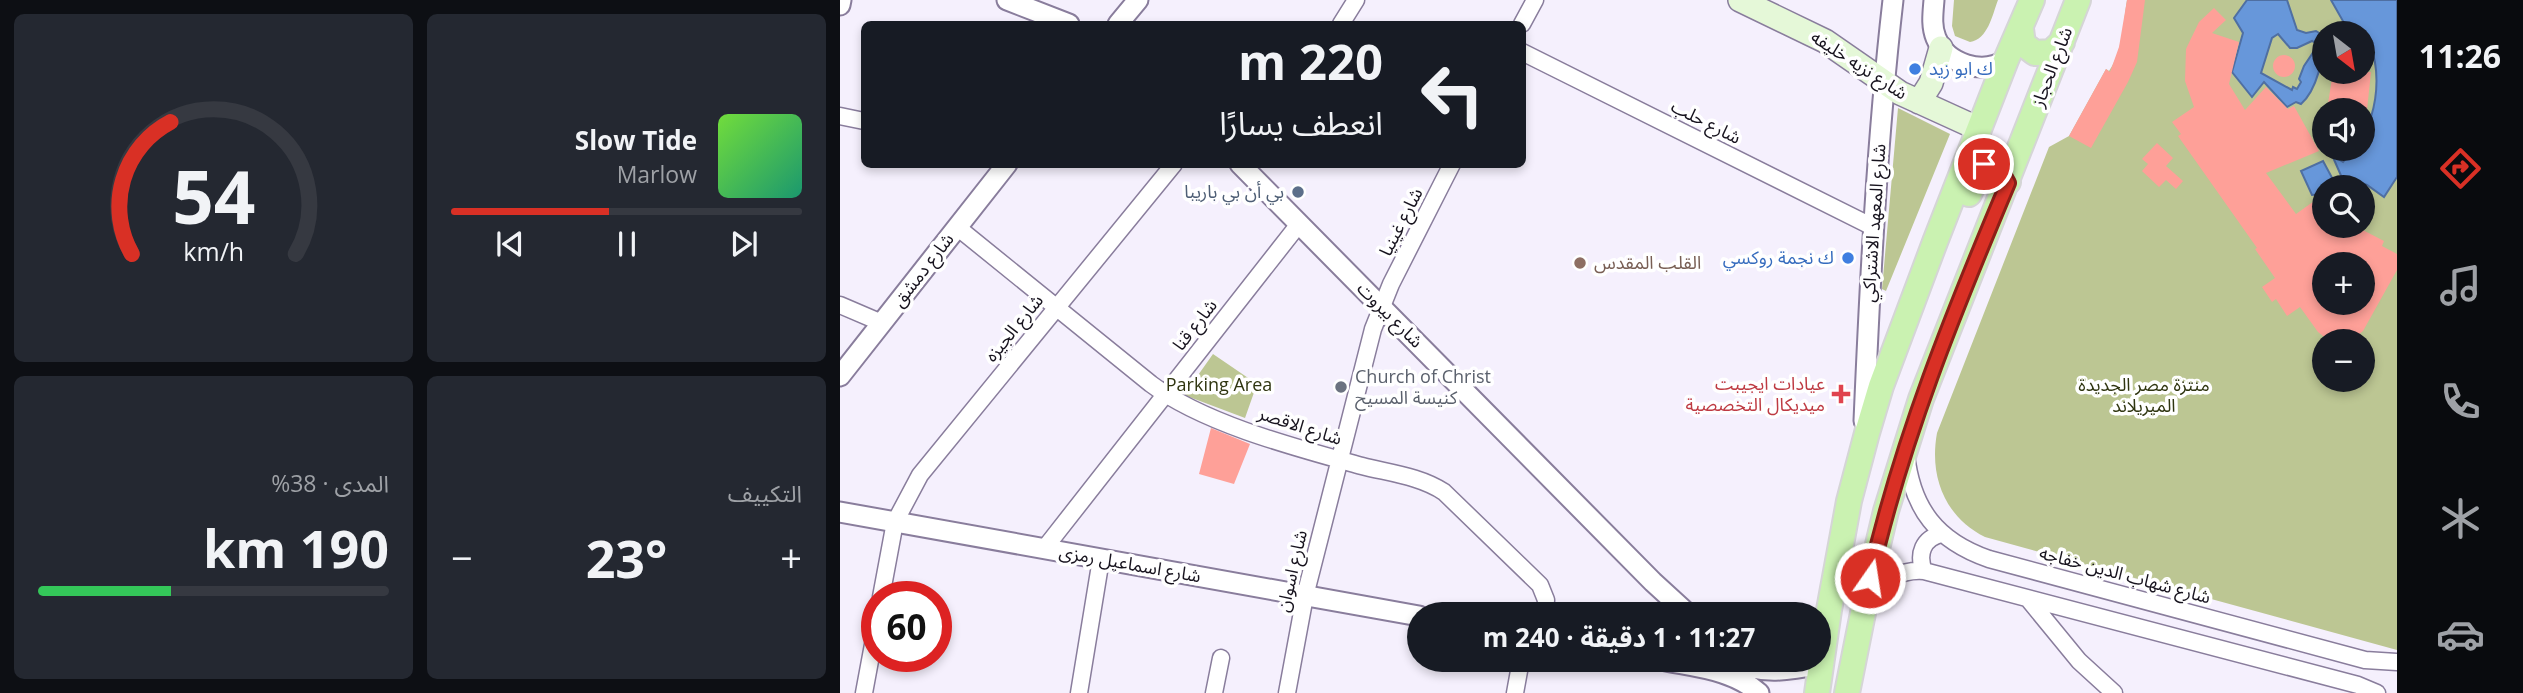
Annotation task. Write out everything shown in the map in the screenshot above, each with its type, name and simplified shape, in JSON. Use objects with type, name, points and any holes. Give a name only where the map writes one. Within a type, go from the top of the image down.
[{"type":"main road","name":"شارع نزيه خليفه","points":[[1740,0],[1825,41],[1919,103],[1979,130]]},
{"type":"main road","points":[[1831,606],[1849,501],[1881,386],[1940,228],[2032,0]]},
{"type":"main road","name":"شارع الحجاز","points":[[1847,693],[1886,511],[1921,399],[2078,0]]},
{"type":"main road","points":[[2021,29],[2023,44],[2035,54],[2051,52],[2062,42]]},
{"type":"main road","points":[[1919,103],[1931,83],[1941,48]]},
{"type":"main road","points":[[1940,228],[1965,201],[1984,164],[1997,163],[2008,183]]},
{"type":"main road","points":[[1817,693],[1820,672]]},
{"type":"street","points":[[1007,0],[1061,21]]},
{"type":"street","points":[[1120,21],[1138,0]]},
{"type":"street","points":[[1343,21],[1356,0]]},
{"type":"street","points":[[1524,21],[1535,0]]},
{"type":"street","name":"شارع المعهد الاشتراكي","points":[[1863,447],[1873,227],[1893,0]]},
{"type":"street","points":[[1934,0],[1933,26],[1941,48],[1957,61],[1981,67],[1994,66],[2006,60]]},
{"type":"street","name":"شارع حلب","points":[[1526,54],[1873,227]]},
{"type":"street","points":[[840,116],[861,120]]},
{"type":"street","name":"شارع دمشق","points":[[840,376],[1004,168]]},
{"type":"street","name":"شارع الجيزه","points":[[884,581],[895,522],[919,475],[1171,168]]},
{"type":"street","name":"شارع بيروت","points":[[1246,168],[1675,602]]},
{"type":"street","name":"شارع غينيا","points":[[1340,460],[1369,340],[1381,306],[1450,168]]},
{"type":"street","name":"شارع قنا","points":[[1044,549],[1299,224]]},
{"type":"street","name":"شارع الاقصر","points":[[957,228],[1166,394],[1211,416],[1340,460],[1425,482],[1450,496],[1540,585],[1546,602]]},
{"type":"street","points":[[840,305],[882,323]]},
{"type":"street","name":"شارع شهاب الدين خفاجه","points":[[1906,446],[1913,492],[1924,513],[1942,534],[1968,551],[1989,559],[2365,660],[2397,662]]},
{"type":"street","name":"شارع اسوان","points":[[1287,693],[1305,596],[1340,460]]},
{"type":"street","name":"شارع اسماعيل رمزى","points":[[840,512],[1407,614]]},
{"type":"street","points":[[1924,571],[1920,559],[1923,546],[1931,538],[1942,534]]},
{"type":"street","points":[[1079,693],[1101,559]]},
{"type":"street","points":[[1865,600],[1889,578],[1909,571],[1924,571],[2358,685],[2377,693]]},
{"type":"street","points":[[1664,592],[1666,602]]},
{"type":"street","points":[[2027,598],[2079,661],[2114,693]]},
{"type":"street","points":[[1214,693],[1221,658]]},
{"type":"street","points":[[864,693],[868,672]]},
{"type":"street","points":[[1515,693],[1519,672]]},
{"type":"street","points":[[1713,672],[1735,677],[1759,693]]},
{"type":"green space","points":[[1954,0],[1998,0],[1985,32],[1976,40],[1970,42],[1955,36],[1952,26]]},
{"type":"green space","name":"منتزة مصر الجديدة الميريلاند","points":[[2127,0],[2397,0],[2397,650],[1985,537],[1960,519],[1943,494],[1936,465],[1937,433],[2049,147],[2069,136],[2106,69],[2109,71],[2114,63],[2120,46]]},
{"type":"green space","points":[[1898,108],[1950,134],[1886,291],[1882,289]]},
{"type":"green space","name":"Parking Area","points":[[1213,354],[1257,384],[1245,418],[1184,395]]},
{"type":"water","points":[[2247,0],[2287,0],[2297,30],[2312,32],[2312,41],[2297,48],[2290,48],[2278,34],[2272,38],[2261,73],[2292,90],[2293,87],[2297,89],[2304,66],[2312,54],[2313,84],[2301,104],[2296,102],[2287,107],[2264,82],[2252,97],[2232,72],[2243,33],[2234,18]]},
{"type":"water","points":[[2331,0],[2397,0],[2397,177],[2384,197],[2375,191],[2375,175],[2341,175],[2335,161],[2375,161],[2375,21],[2343,21]]},
{"type":"water","points":[[2323,161],[2331,175],[2312,175],[2312,195],[2301,171]]},
{"type":"building","points":[[2127,0],[2145,0],[2137,62],[2091,148],[2069,136],[2106,69],[2110,72],[2119,47]]},
{"type":"building","points":[[2214,8],[2226,20],[2212,33],[2239,42],[2229,84],[2245,110],[2266,87],[2288,109],[2294,106],[2312,138],[2312,154],[2266,173],[2296,214],[2312,203],[2312,238],[2375,236],[2384,241],[2382,246],[2397,254],[2397,270],[2375,309],[2375,252],[2312,252],[2312,315],[2372,315],[2364,329],[2316,329],[2300,307],[2287,316],[2276,299],[2272,302],[2262,287],[2275,278],[2178,136],[2181,134],[2172,122],[2194,107],[2185,81],[2186,49],[2199,22]]},
{"type":"building","points":[[2284,55],[2292,58],[2295,66],[2292,74],[2284,77],[2276,74],[2273,66],[2276,58]]},
{"type":"building","points":[[2331,84],[2370,84],[2368,98],[2329,98]]},
{"type":"building","points":[[2157,143],[2173,158],[2166,166],[2183,181],[2176,189],[2166,180],[2159,187],[2142,171],[2148,164],[2142,159]]},
{"type":"building","points":[[1211,428],[1250,444],[1234,484],[1199,474]]},
{"type":"place","name":"ك ابو زيد","points":[[1915,69]]},
{"type":"place","name":"بي أن بي باريبا","points":[[1298,192]]},
{"type":"place","name":"ك نجمة روكسي","points":[[1848,258]]},
{"type":"place","name":"القلب المقدس","points":[[1580,263]]},
{"type":"place","name":"Church of Christ كنيسة المسيح","points":[[1341,387]]},
{"type":"place","name":"عيادات ايجيبت ميديكال التخصصية","points":[[1841,394]]},
{"type":"route","points":[[1870,578],[1886,511],[1921,399],[2008,183],[1997,163],[1984,164]]}]
